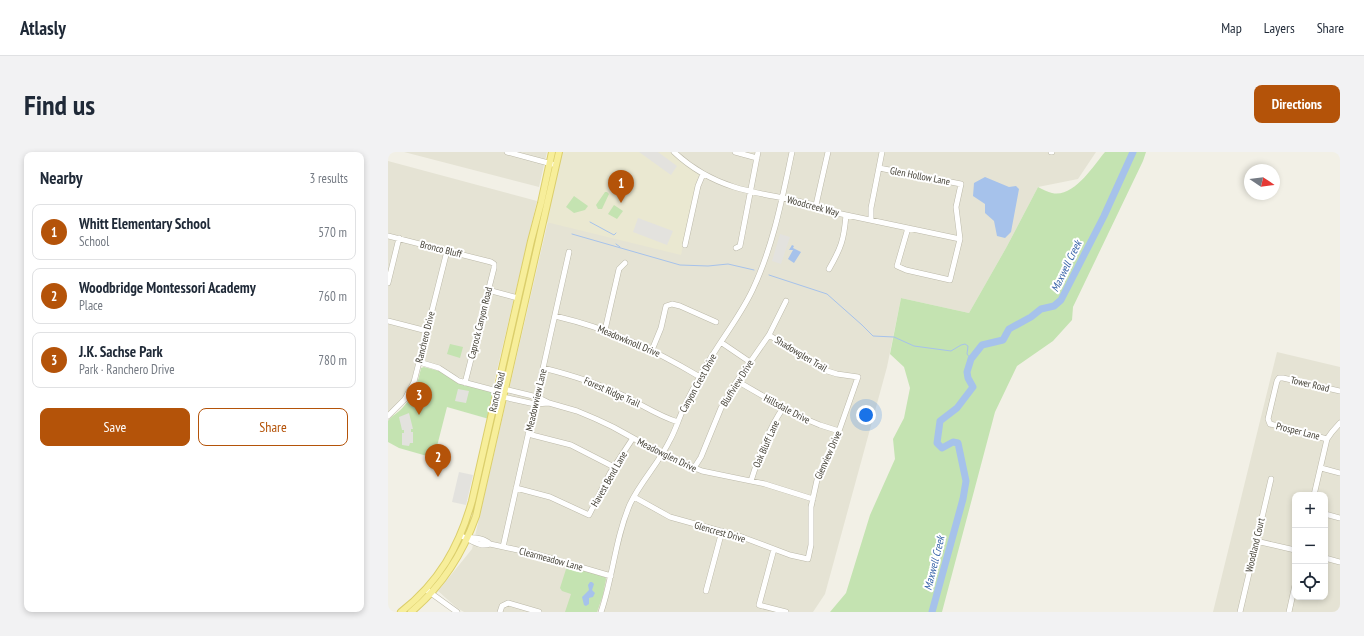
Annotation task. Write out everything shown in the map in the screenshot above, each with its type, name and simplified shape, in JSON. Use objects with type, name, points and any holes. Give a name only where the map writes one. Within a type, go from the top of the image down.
[{"type":"main road","name":"Ranch Road","points":[[401,612],[428,591],[451,567],[468,538],[477,512],[553,164],[552,152]]},
{"type":"main road","name":"Ranch Road","points":[[411,612],[423,602],[461,536],[472,501],[518,298],[553,164],[559,152]]},
{"type":"street","points":[[507,152],[517,153],[553,164]]},
{"type":"street","name":"Woodcreek Way","points":[[674,152],[703,174],[734,187],[816,205],[832,212],[960,238]]},
{"type":"street","points":[[735,152],[757,158]]},
{"type":"street","points":[[736,248],[740,246],[758,152]]},
{"type":"street","name":"Canyon Crest Drive","points":[[601,612],[607,595],[621,527],[634,497],[671,440],[700,377],[752,292],[770,246],[792,152]]},
{"type":"street","points":[[816,205],[828,152]]},
{"type":"street","points":[[871,220],[871,208],[882,152]]},
{"type":"street","name":"Glen Hollow Lane","points":[[879,168],[961,184],[956,207],[960,238]]},
{"type":"street","points":[[685,245],[698,186],[703,174]]},
{"type":"street","points":[[829,270],[840,250],[844,235],[846,215]]},
{"type":"street","points":[[908,228],[897,266],[906,270],[950,280],[960,238]]},
{"type":"street","name":"Bronco Bluff","points":[[388,236],[494,264]]},
{"type":"street","points":[[388,283],[399,238]]},
{"type":"street","name":"Ranchero Drive","points":[[388,416],[408,394],[414,382],[447,251]]},
{"type":"street","name":"Meadowview Lane","points":[[503,547],[569,252]]},
{"type":"street","points":[[605,330],[619,268],[625,263]]},
{"type":"street","name":"Caprock Canyon Road","points":[[465,383],[494,264]]},
{"type":"street","points":[[488,290],[518,298]]},
{"type":"street","name":"Bluffview Drive","points":[[694,468],[701,457],[721,408],[768,335],[786,301]]},
{"type":"street","points":[[652,350],[661,328],[666,306],[672,304],[680,306],[716,322]]},
{"type":"street","name":"Meadowknoll Drive","points":[[555,316],[581,322],[605,330],[652,350],[700,377]]},
{"type":"street","points":[[388,321],[427,331]]},
{"type":"street","name":"Shadowglen Trail","points":[[768,335],[824,370],[837,374],[858,377]]},
{"type":"street","points":[[722,343],[750,362]]},
{"type":"street","points":[[419,362],[439,368],[465,383],[497,391],[503,397]]},
{"type":"street","name":"Forest Ridge Trail","points":[[543,368],[574,375],[600,385],[629,398],[661,416],[678,422]]},
{"type":"street","name":"Glenview Drive","points":[[808,559],[811,545],[811,507],[816,480],[840,430],[858,377]]},
{"type":"street","name":"Tower Road","points":[[1268,422],[1277,381],[1279,378],[1340,391]]},
{"type":"street","name":"Hillsdale Drive","points":[[737,381],[808,421],[840,430]]},
{"type":"street","name":"Meadowglen Drive","points":[[497,391],[505,389],[537,397],[549,403],[577,411],[596,419],[662,454],[702,471],[751,481],[813,499]]},
{"type":"street","name":"Meadowglen Drive","points":[[503,397],[535,404],[549,403]]},
{"type":"street","name":"Oak Bluff Lane","points":[[751,481],[758,457],[766,438],[783,408]]},
{"type":"street","name":"Prosper Lane","points":[[1268,422],[1271,425],[1328,439]]},
{"type":"street","points":[[1315,492],[1328,439],[1340,423]]},
{"type":"street","points":[[528,434],[571,445],[614,466]]},
{"type":"street","name":"Havest Bend Lane","points":[[516,488],[550,497],[589,515],[614,466],[633,438]]},
{"type":"street","points":[[1321,468],[1340,473]]},
{"type":"street","name":"Woodland Court","points":[[1240,612],[1271,479]]},
{"type":"street","name":"Glencrest Drive","points":[[634,497],[670,517],[722,531],[808,559]]},
{"type":"street","points":[[1328,515],[1340,518]]},
{"type":"street","points":[[706,591],[722,531]]},
{"type":"street","name":"Clearmeadow Lane","points":[[461,536],[487,541],[490,544],[536,554],[611,576]]},
{"type":"street","points":[[1256,541],[1292,549]]},
{"type":"street","points":[[774,549],[759,605],[786,612]]},
{"type":"street","points":[[1328,559],[1340,562]]},
{"type":"street","points":[[428,591],[457,612]]},
{"type":"street","points":[[1289,612],[1292,598]]},
{"type":"street","points":[[500,612],[502,606],[508,603],[539,612]]},
{"type":"shaded area","points":[[404,152],[547,152],[539,187]]},
{"type":"shaded area","points":[[561,152],[670,152],[699,175],[681,255],[546,222]]},
{"type":"shaded area","points":[[564,152],[1096,152],[1078,179],[1038,187],[1006,248],[969,313],[901,298],[887,367],[825,594],[813,612],[464,612],[457,608],[438,591],[472,549]]},
{"type":"shaded area","points":[[639,152],[658,152],[677,166],[671,175]]},
{"type":"shaded area","points":[[388,161],[537,201],[493,387],[469,381],[423,362],[425,355],[418,354],[410,386],[388,425]]},
{"type":"shaded area","points":[[638,218],[673,231],[667,245],[633,232]]},
{"type":"shaded area","points":[[780,234],[790,237],[781,264],[772,261]]},
{"type":"shaded area","points":[[1277,352],[1340,367],[1340,612],[1213,612]]},
{"type":"shaded area","points":[[458,389],[469,391],[466,403],[455,401]]},
{"type":"shaded area","points":[[409,413],[413,429],[411,429],[411,432],[413,432],[413,443],[410,443],[409,446],[402,445],[402,433],[404,433],[404,430],[402,430],[399,417]]},
{"type":"shaded area","points":[[459,472],[473,475],[466,505],[452,502]]},
{"type":"green space","points":[[1105,152],[1146,152],[1073,307],[1072,320],[1053,341],[1017,366],[995,412],[942,612],[830,612],[846,593],[870,515],[895,459],[893,439],[904,418],[910,388],[904,367],[890,354],[901,298],[969,313],[1006,248],[1038,187],[1052,193],[1068,191],[1082,180]]},
{"type":"green space","points":[[605,192],[609,194],[602,209],[598,209],[596,205]]},
{"type":"green space","points":[[574,196],[588,206],[585,210],[574,213],[566,207]]},
{"type":"green space","points":[[614,205],[623,211],[617,219],[608,214]]},
{"type":"green space","points":[[450,344],[463,347],[460,358],[447,354]]},
{"type":"green space","points":[[424,367],[439,371],[453,380],[491,392],[494,396],[489,419],[447,407],[434,458],[399,448],[388,442],[388,421],[410,398],[417,384],[421,368]]},
{"type":"green space","points":[[567,566],[605,577],[606,579],[603,595],[597,612],[565,612],[571,594],[562,591],[560,588]]},
{"type":"water","points":[[985,177],[1009,187],[1016,186],[1019,189],[1011,232],[1005,238],[997,236],[994,221],[985,213],[985,204],[973,196],[974,183]]},
{"type":"water","points":[[792,245],[794,246],[793,248],[801,252],[794,263],[788,259],[793,250],[789,250]]},
{"type":"water","points":[[590,582],[594,584],[592,590],[595,593],[593,597],[589,598],[589,604],[586,606],[584,605],[582,597],[589,590],[588,585]]},
{"type":"waterway","name":"Maxwell Creek","points":[[932,612],[963,499],[966,481],[958,443],[953,442],[942,448],[937,443],[940,421],[957,408],[973,387],[968,378],[967,372],[971,359],[982,345],[1003,340],[1009,329],[1031,317],[1041,309],[1054,306],[1061,300],[1104,216],[1133,152]]},
{"type":"waterway","points":[[590,222],[614,235],[616,233]]},
{"type":"waterway","points":[[572,234],[680,265],[708,266],[728,264],[754,270]]},
{"type":"waterway","points":[[616,244],[620,247]]},
{"type":"waterway","points":[[769,275],[827,294],[873,336],[894,337],[914,346],[951,351],[965,344],[968,346],[967,354],[971,359]]},
{"type":"place","name":"Whitt Elementary School","points":[[621,203]]},
{"type":"place","name":"J.K. Sachse Park","points":[[419,415]]},
{"type":"place","name":"Woodbridge Montessori Academy","points":[[438,477]]}]
